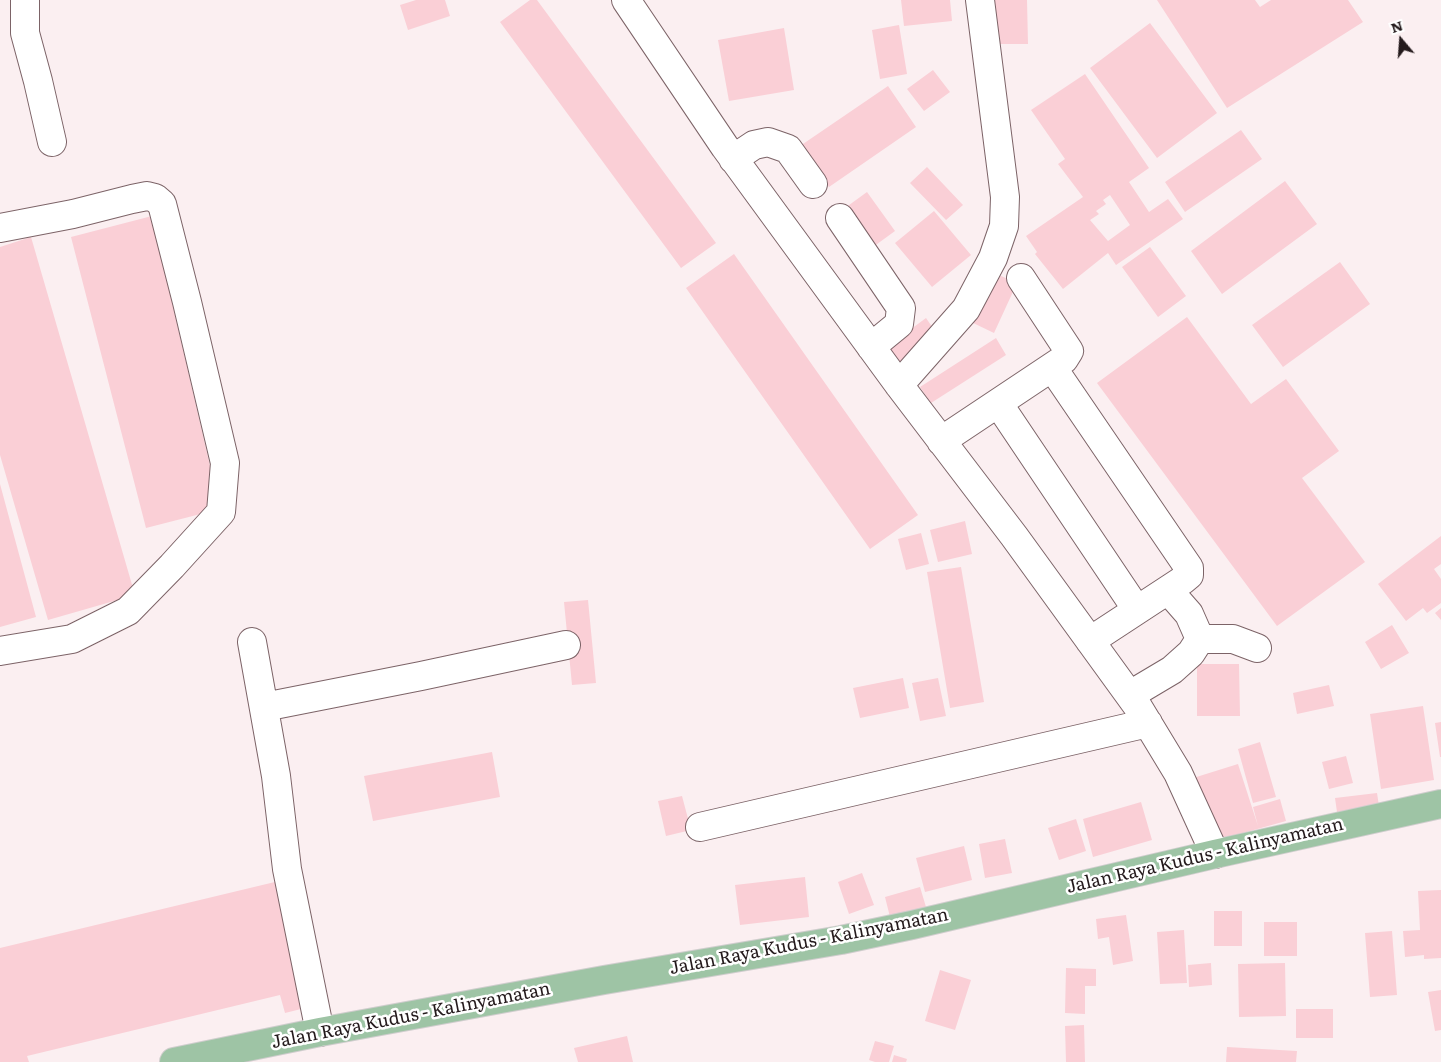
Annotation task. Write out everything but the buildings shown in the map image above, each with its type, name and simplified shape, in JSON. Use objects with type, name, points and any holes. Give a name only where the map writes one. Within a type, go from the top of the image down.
[{"type":"main road","name":"Jalan Raya Kudus - Kalinyamatan","points":[[174,1062],[320,1032],[604,980],[841,940],[1441,804]]},
{"type":"street","points":[[25,0],[25,33],[52,142]]},
{"type":"street","points":[[626,0],[734,159],[899,385],[1014,536],[1130,695],[1178,773],[1215,854]]},
{"type":"street","points":[[899,385],[966,309],[993,258],[1004,226],[1005,196],[980,0]]},
{"type":"street","points":[[734,159],[754,145],[768,142],[788,149],[814,184]]},
{"type":"street","points":[[0,228],[73,214],[132,198],[147,196],[155,198],[162,204],[225,463],[221,512],[128,611],[72,639],[0,651]]},
{"type":"street","points":[[840,218],[901,308],[899,324],[871,347]]},
{"type":"street","points":[[941,441],[1064,359],[1069,351],[1021,278]]},
{"type":"street","points":[[1052,367],[1189,568],[1189,574],[1168,590],[1090,641]]},
{"type":"street","points":[[998,403],[1137,610]]},
{"type":"street","points":[[1168,590],[1189,614],[1200,639]]},
{"type":"street","points":[[1200,639],[1233,639],[1257,648]]},
{"type":"street","points":[[1130,695],[1172,670],[1191,653],[1200,639]]},
{"type":"street","points":[[252,642],[276,776],[287,868],[320,1032]]},
{"type":"street","points":[[264,707],[566,645]]},
{"type":"street","points":[[700,827],[1148,723]]}]
